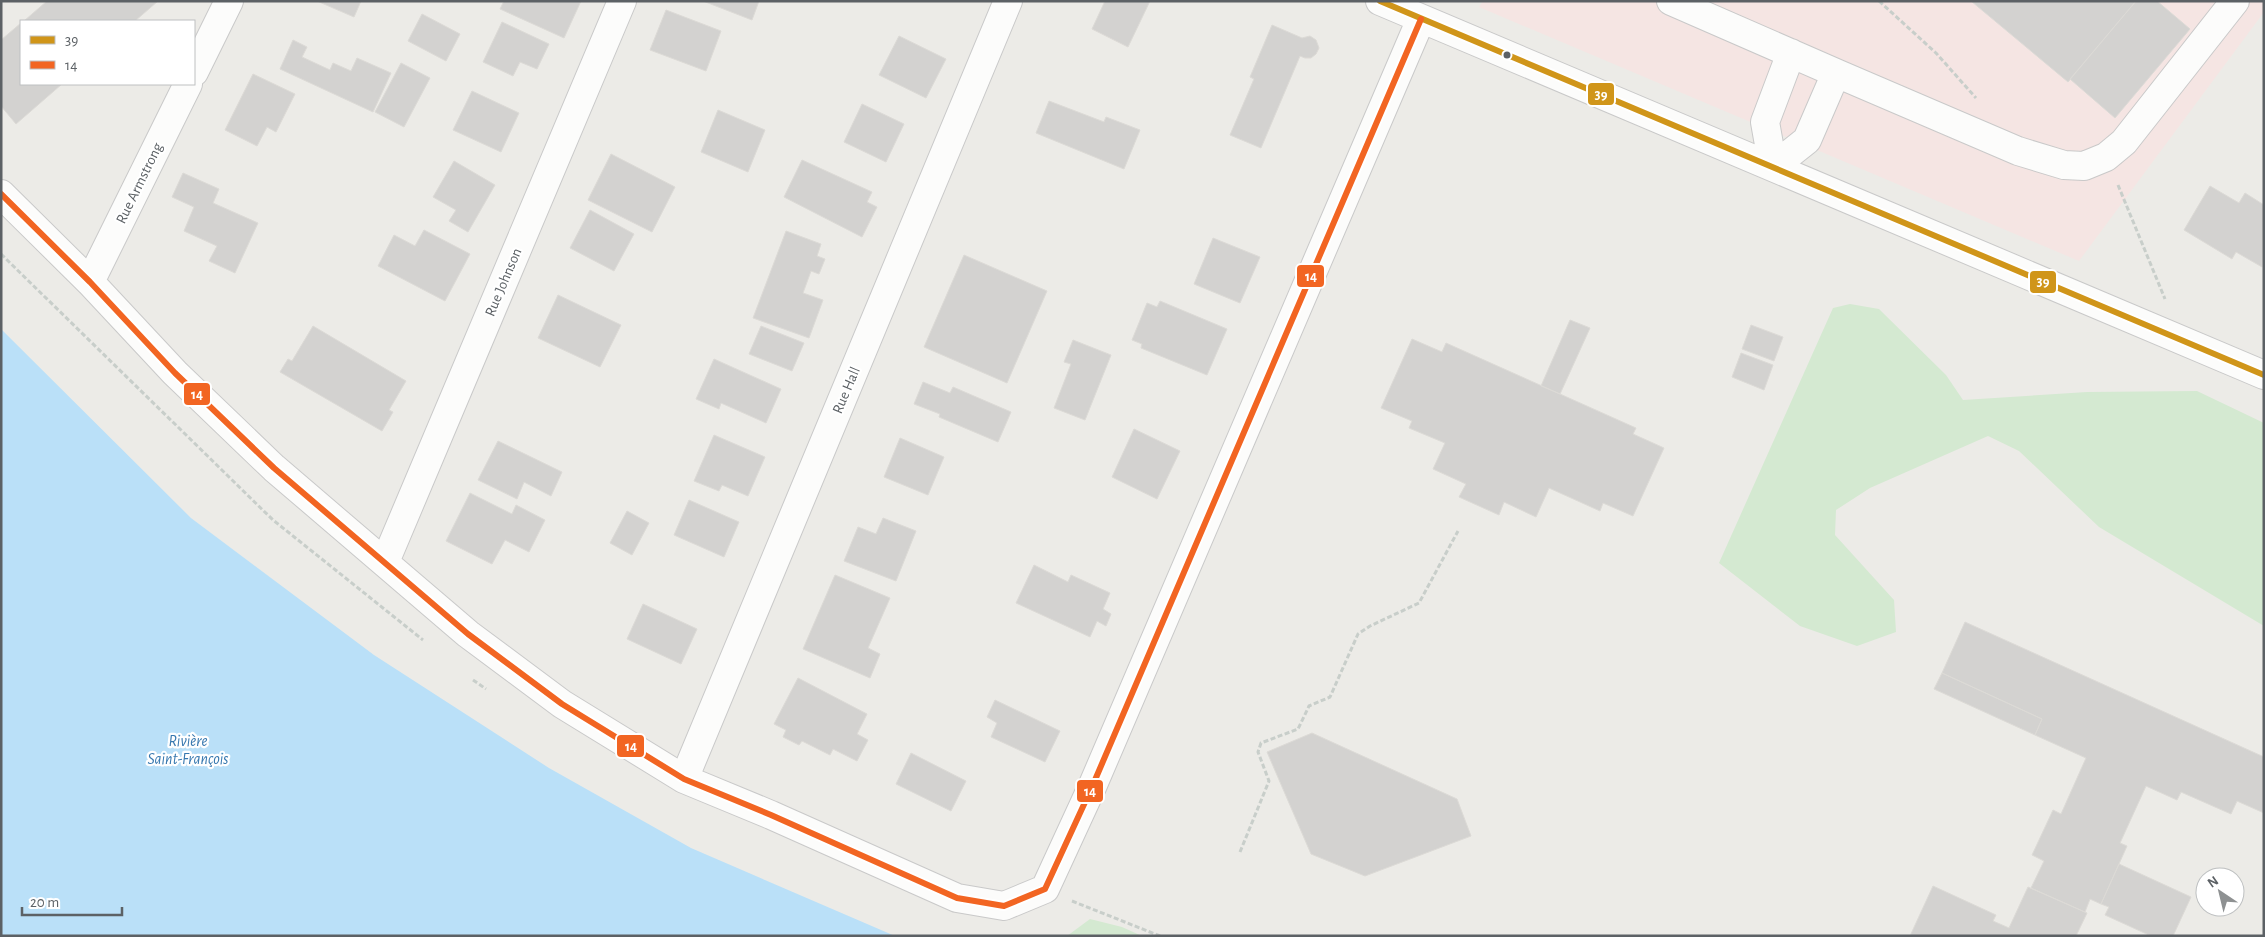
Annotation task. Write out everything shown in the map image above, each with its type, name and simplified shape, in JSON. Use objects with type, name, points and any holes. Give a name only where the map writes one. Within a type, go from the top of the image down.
[{"type":"street","points":[[195,70],[229,1]]},
{"type":"street","name":"Rue Johnson","points":[[385,562],[622,1]]},
{"type":"street","name":"Rue Hall","points":[[684,779],[1008,1]]},
{"type":"street","points":[[1380,1],[2264,375]]},
{"type":"street","points":[[1671,1],[2018,151],[2064,165],[2077,166],[2084,166],[2106,156],[2124,142],[2235,1]]},
{"type":"street","points":[[1,194],[90,282],[175,373],[274,468],[468,634],[562,704],[684,779],[772,815],[957,898],[1004,906],[1045,890],[1092,787],[1421,19]]},
{"type":"street","points":[[1773,167],[1765,122],[1791,53]]},
{"type":"street","points":[[1773,167],[1807,140],[1836,72]]},
{"type":"street","name":"Rue Armstrong","points":[[90,282],[188,85]]},
{"type":"path","points":[[1879,1],[1936,53],[1979,102]]},
{"type":"path","points":[[2106,156],[2181,340]]},
{"type":"path","points":[[1240,852],[1270,780],[1258,752],[1261,743],[1298,729],[1309,706],[1330,698],[1358,634],[1370,626],[1418,603],[1458,530]]},
{"type":"path","points":[[1067,899],[1160,936]]},
{"type":"shaded area","points":[[1483,1],[2264,1],[2264,12],[2079,261],[1479,7]]},
{"type":"green space","points":[[1850,304],[1879,309],[1946,375],[1963,400],[2087,392],[2197,391],[2264,423],[2264,626],[2099,527],[2019,451],[1988,436],[1870,488],[1836,510],[1835,535],[1894,600],[1896,632],[1857,646],[1800,626],[1719,563],[1833,308]]},
{"type":"green space","points":[[1090,919],[1122,927],[1142,936],[1067,936]]},
{"type":"water","name":"Rivière Saint-François","points":[[1,329],[191,518],[374,655],[549,768],[691,848],[895,936],[1,936]]},
{"type":"building","points":[[47,1],[158,1],[136,20],[25,20]]},
{"type":"building","points":[[317,1],[361,1],[354,17]]},
{"type":"building","points":[[504,1],[581,1],[564,38],[500,9]]},
{"type":"building","points":[[703,1],[759,1],[752,20]]},
{"type":"building","points":[[1105,1],[1150,1],[1128,47],[1092,29]]},
{"type":"building","points":[[1971,1],[2136,1],[2068,82]]},
{"type":"building","points":[[2136,1],[2157,1],[2190,29],[2115,118],[2070,79]]},
{"type":"building","points":[[666,10],[721,31],[706,71],[650,50]]},
{"type":"building","points":[[422,14],[460,34],[446,61],[408,41]]},
{"type":"building","points":[[502,22],[549,44],[537,69],[520,62],[513,76],[483,62]]},
{"type":"building","points":[[20,24],[20,85],[61,85],[16,124],[1,106],[1,40]]},
{"type":"building","points":[[1272,25],[1302,38],[1310,36],[1316,40],[1319,48],[1311,58],[1300,56],[1261,148],[1230,135],[1254,79],[1250,77]]},
{"type":"building","points":[[899,36],[946,59],[926,98],[879,75]]},
{"type":"building","points":[[293,40],[307,47],[302,57],[330,70],[333,63],[351,71],[357,58],[391,73],[373,112],[280,69]]},
{"type":"building","points":[[401,63],[430,78],[404,127],[375,112]]},
{"type":"building","points":[[253,74],[295,94],[276,132],[267,127],[257,146],[225,130]]},
{"type":"building","points":[[472,91],[519,113],[501,152],[453,130]]},
{"type":"building","points":[[1049,101],[1104,122],[1106,117],[1140,130],[1124,169],[1036,133]]},
{"type":"building","points":[[862,104],[904,124],[886,162],[844,142]]},
{"type":"building","points":[[718,110],[765,130],[748,172],[701,152]]},
{"type":"building","points":[[611,154],[675,187],[652,232],[588,200]]},
{"type":"building","points":[[802,160],[872,192],[867,202],[877,207],[862,237],[784,197]]},
{"type":"building","points":[[454,161],[495,185],[468,232],[449,221],[456,210],[433,197]]},
{"type":"building","points":[[183,173],[219,189],[213,203],[258,223],[235,273],[209,261],[217,246],[184,231],[194,207],[172,197]]},
{"type":"building","points":[[2210,186],[2239,203],[2245,193],[2264,205],[2262,267],[2236,252],[2232,259],[2184,230]]},
{"type":"building","points":[[590,210],[634,234],[614,271],[570,248]]},
{"type":"building","points":[[424,230],[470,254],[445,301],[378,266],[394,235],[415,246]]},
{"type":"building","points":[[786,231],[821,244],[817,256],[825,259],[819,274],[811,271],[803,293],[823,300],[809,338],[753,318]]},
{"type":"building","points":[[1213,238],[1260,257],[1240,303],[1194,284]]},
{"type":"building","points":[[964,255],[1047,291],[1007,383],[924,347]]},
{"type":"building","points":[[558,295],[621,325],[600,367],[538,338]]},
{"type":"building","points":[[1160,301],[1227,329],[1207,375],[1141,348],[1142,344],[1132,340],[1147,303],[1157,307]]},
{"type":"building","points":[[1570,320],[1590,328],[1560,394],[1541,386]]},
{"type":"building","points":[[1751,325],[1783,337],[1774,361],[1742,349]]},
{"type":"building","points":[[313,326],[406,381],[389,410],[393,412],[382,431],[280,372],[288,359],[292,361]]},
{"type":"building","points":[[761,326],[804,343],[792,371],[749,354]]},
{"type":"building","points":[[1412,339],[1442,352],[1446,343],[1636,428],[1633,434],[1664,448],[1633,516],[1603,503],[1600,511],[1549,488],[1536,517],[1504,502],[1499,515],[1459,497],[1466,484],[1433,469],[1445,443],[1409,428],[1412,421],[1381,408]]},
{"type":"building","points":[[1073,340],[1111,355],[1085,420],[1054,408],[1071,364],[1064,362]]},
{"type":"building","points":[[1741,353],[1773,365],[1764,390],[1732,377]]},
{"type":"building","points":[[714,359],[781,389],[766,423],[721,403],[719,409],[696,399]]},
{"type":"building","points":[[923,382],[950,393],[953,387],[1011,412],[998,442],[939,417],[940,414],[914,404]]},
{"type":"building","points":[[1134,429],[1180,451],[1157,499],[1112,477]]},
{"type":"building","points":[[714,435],[765,457],[748,496],[722,485],[719,491],[694,481]]},
{"type":"building","points":[[900,438],[944,457],[928,495],[884,477]]},
{"type":"building","points":[[498,441],[562,472],[551,496],[524,482],[517,499],[478,480]]},
{"type":"building","points":[[470,493],[512,514],[516,505],[545,520],[529,552],[505,540],[492,564],[446,541]]},
{"type":"building","points":[[689,500],[739,522],[724,557],[674,535]]},
{"type":"building","points":[[627,511],[649,523],[632,555],[610,543]]},
{"type":"building","points":[[883,518],[916,531],[896,581],[844,561],[858,527],[876,534]]},
{"type":"building","points":[[1034,565],[1068,582],[1071,575],[1110,593],[1103,609],[1111,614],[1106,626],[1097,621],[1090,637],[1016,603]]},
{"type":"building","points":[[835,575],[890,598],[868,648],[880,654],[870,678],[803,649]]},
{"type":"building","points":[[643,604],[697,629],[681,664],[627,639]]},
{"type":"building","points":[[1965,622],[2264,757],[2264,813],[2237,801],[2231,814],[2181,792],[2177,800],[2146,786],[2120,843],[2127,846],[2101,904],[2090,899],[2085,912],[2031,888],[2044,861],[2032,855],[2053,810],[2061,814],[2086,758],[2035,735],[2042,719],[1942,673]]},
{"type":"building","points":[[1942,673],[2042,719],[2035,735],[1934,689]]},
{"type":"building","points":[[798,678],[867,714],[857,734],[868,740],[857,761],[833,749],[830,755],[802,741],[799,745],[783,737],[786,730],[774,724]]},
{"type":"building","points":[[995,700],[1060,731],[1045,762],[991,737],[997,723],[987,717]]},
{"type":"building","points":[[1312,733],[1457,799],[1471,836],[1365,876],[1311,854],[1267,752]]},
{"type":"building","points":[[911,753],[966,781],[951,811],[896,784]]},
{"type":"building","points":[[2119,864],[2191,897],[2173,936],[2151,936],[2105,915],[2109,907],[2101,904]]},
{"type":"building","points":[[1933,886],[1996,915],[1993,921],[2009,928],[2028,887],[2087,913],[2076,936],[1910,936]]},
{"type":"transit line","name":"39","points":[[1380,1],[2264,375]]},
{"type":"transit line","name":"14","points":[[1,194],[90,282],[175,373],[274,468],[468,634],[562,704],[684,779],[771,815],[957,898],[1004,906],[1045,889],[1092,787],[1421,19]]}]
